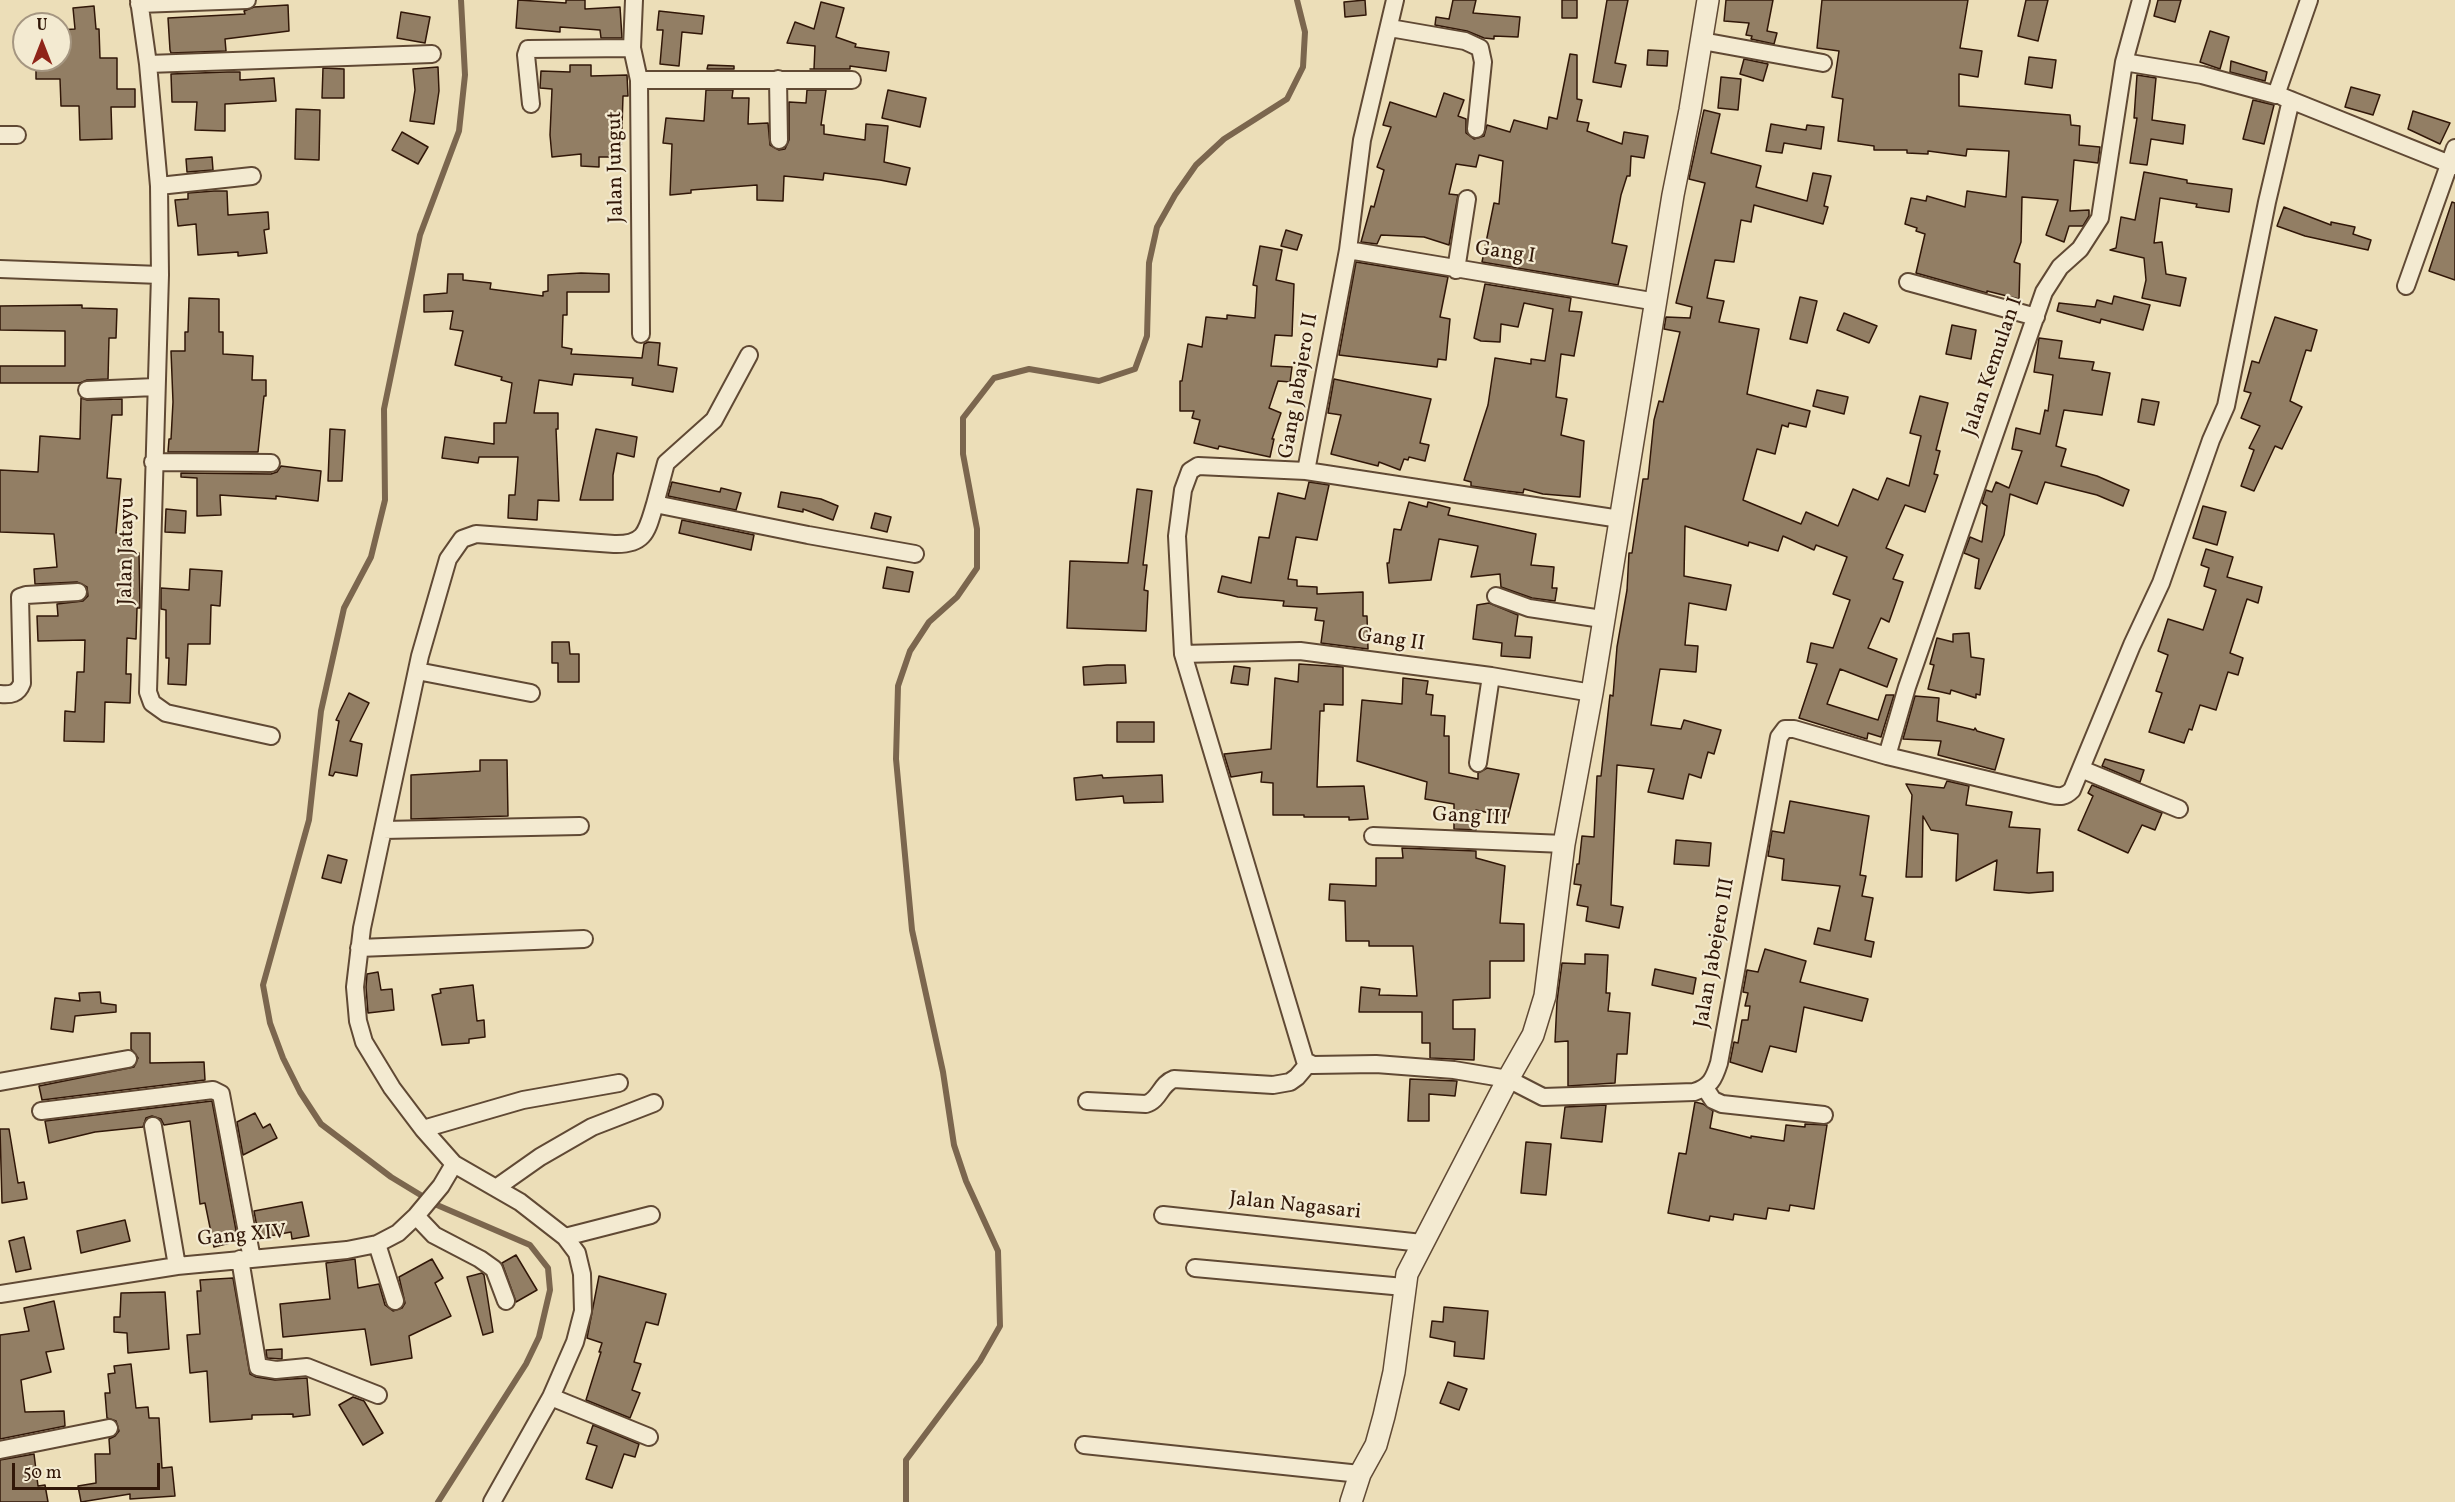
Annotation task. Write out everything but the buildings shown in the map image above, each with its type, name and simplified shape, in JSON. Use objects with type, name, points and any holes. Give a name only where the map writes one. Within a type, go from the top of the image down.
[{"type":"street","points":[[139,2],[247,0]]},
{"type":"street","name":"Jalan Jungut","points":[[634,0],[632,48],[639,80],[641,334]]},
{"type":"street","name":"Gang Jabajero II","points":[[1395,0],[1362,140],[1348,250],[1305,471],[1620,519]]},
{"type":"street","points":[[1351,1502],[1360,1474],[1376,1445],[1384,1416],[1394,1372],[1407,1274],[1533,1035],[1545,996],[1564,844],[1592,693],[1602,619],[1708,0]]},
{"type":"street","name":"Jalan Kemulan I","points":[[1887,756],[1907,687],[2044,292],[2060,267],[2080,249],[2100,218],[2124,62],[2140,0]]},
{"type":"street","points":[[1887,756],[2060,797],[2072,790],[2132,645],[2161,584],[2211,440],[2226,406],[2267,202],[2284,98],[2309,0]]},
{"type":"street","name":"Jalan Jatayu","points":[[139,2],[148,64],[159,186],[160,275],[153,462],[148,677],[150,699],[156,707],[166,713],[271,736]]},
{"type":"street","points":[[1390,28],[1465,41],[1480,48],[1484,62],[1476,129]]},
{"type":"street","points":[[1702,41],[1823,63]]},
{"type":"street","points":[[531,104],[526,55],[528,49],[632,48]]},
{"type":"street","points":[[148,64],[432,54]]},
{"type":"street","points":[[2124,62],[2202,75],[2284,98],[2452,165]]},
{"type":"street","points":[[778,79],[779,140]]},
{"type":"street","points":[[639,80],[852,80]]},
{"type":"street","points":[[0,135],[17,135]]},
{"type":"street","points":[[2406,286],[2452,165],[2455,148]]},
{"type":"street","points":[[159,186],[252,176]]},
{"type":"street","points":[[1456,270],[1467,199]]},
{"type":"street","name":"Gang I","points":[[1348,250],[1657,302]]},
{"type":"street","points":[[0,269],[160,275]]},
{"type":"street","points":[[1908,282],[2036,317]]},
{"type":"street","points":[[492,1502],[551,1397],[575,1342],[584,1311],[580,1264],[577,1253],[565,1237],[520,1202],[454,1164],[423,1129],[392,1088],[364,1042],[358,1021],[356,987],[359,948],[417,670],[448,560],[462,539],[476,534],[614,544],[636,542],[643,536],[649,525],[666,464],[714,420],[749,355]]},
{"type":"street","points":[[87,390],[155,387]]},
{"type":"street","points":[[153,462],[271,463]]},
{"type":"street","points":[[1305,471],[1201,464],[1190,471],[1182,490],[1177,536],[1182,654],[1300,1048],[1308,1064]]},
{"type":"street","points":[[655,504],[808,536],[915,554]]},
{"type":"street","points":[[0,694],[13,694],[20,690],[22,683],[20,597],[78,592]]},
{"type":"street","points":[[1496,596],[1529,608],[1602,619]]},
{"type":"street","name":"Gang II","points":[[1182,654],[1300,651],[1491,676],[1592,693]]},
{"type":"street","points":[[417,670],[531,693]]},
{"type":"street","points":[[1478,763],[1491,676]]},
{"type":"street","name":"Jalan Jabejero III","points":[[1705,1088],[1713,1081],[1719,1063],[1779,737],[1785,729],[1794,729],[1887,756]]},
{"type":"street","points":[[2081,769],[2179,809]]},
{"type":"street","points":[[383,830],[580,826]]},
{"type":"street","name":"Gang III","points":[[1373,836],[1564,844]]},
{"type":"street","points":[[359,948],[585,939]]},
{"type":"street","points":[[0,1082],[128,1059]]},
{"type":"street","points":[[1087,1101],[1146,1104],[1153,1102],[1166,1083],[1174,1079],[1274,1085],[1290,1082],[1308,1064],[1376,1064],[1443,1069],[1508,1079],[1543,1096],[1694,1092],[1705,1088],[1713,1100],[1722,1104],[1824,1115]]},
{"type":"street","points":[[423,1129],[523,1100],[618,1083]]},
{"type":"street","points":[[41,1111],[213,1090],[221,1094],[246,1259],[258,1367],[276,1370],[307,1367],[378,1395]]},
{"type":"street","points":[[496,1188],[540,1157],[592,1127],[654,1103]]},
{"type":"street","points":[[153,1126],[177,1266]]},
{"type":"street","name":"Gang XIV","points":[[0,1294],[177,1266],[347,1250],[377,1244],[398,1233],[419,1212],[441,1186],[454,1164]]},
{"type":"street","points":[[419,1212],[434,1235],[494,1269],[506,1301]]},
{"type":"street","points":[[565,1237],[651,1215]]},
{"type":"street","name":"Jalan Nagasari","points":[[1163,1215],[1422,1243]]},
{"type":"street","points":[[377,1244],[395,1301]]},
{"type":"street","points":[[1195,1268],[1404,1287]]},
{"type":"street","points":[[551,1397],[649,1437]]},
{"type":"street","points":[[0,1450],[109,1428]]},
{"type":"street","points":[[1084,1445],[1360,1474]]},
{"type":"waterway","points":[[438,1502],[526,1364],[539,1337],[550,1290],[548,1268],[530,1245],[437,1205],[391,1177],[321,1124],[300,1092],[283,1058],[270,1023],[263,985],[309,820],[321,711],[344,608],[371,557],[385,500],[384,409],[420,235],[459,131],[465,75],[461,0]]},
{"type":"waterway","points":[[906,1502],[906,1460],[980,1361],[1000,1326],[998,1251],[966,1181],[954,1145],[943,1072],[912,930],[896,759],[898,686],[910,651],[929,622],[957,597],[977,568],[977,529],[963,454],[963,418],[994,378],[1029,369],[1099,381],[1135,369],[1147,336],[1149,263],[1157,227],[1175,195],[1196,165],[1224,139],[1287,99],[1303,67],[1305,32],[1297,0]]}]
